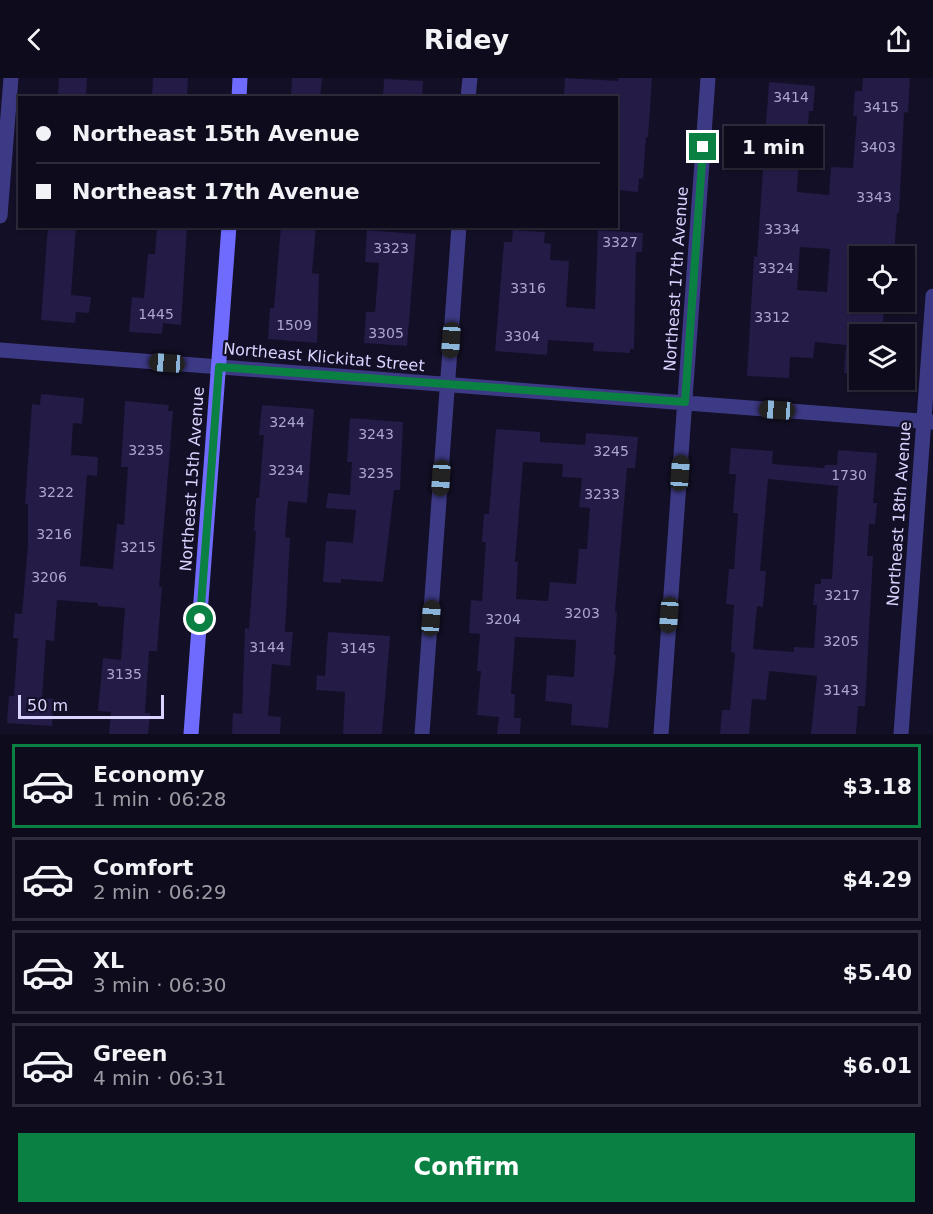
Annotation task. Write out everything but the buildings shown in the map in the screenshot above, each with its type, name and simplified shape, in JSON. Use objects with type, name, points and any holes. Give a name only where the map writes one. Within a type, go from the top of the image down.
[{"type":"street","points":[[0,216],[10,78]]},
{"type":"street","points":[[239,96],[240,78]]},
{"type":"street","points":[[468,96],[470,78]]},
{"type":"street","name":"Northeast 17th Avenue","points":[[661,734],[708,78]]},
{"type":"street","name":"Northeast 15th Avenue","points":[[192,734],[229,228]]},
{"type":"street","points":[[422,734],[459,228]]},
{"type":"street","name":"Northeast 18th Avenue","points":[[900,734],[928,421],[933,296]]},
{"type":"street","name":"Northeast Klickitat Street","points":[[0,350],[928,421]]},
{"type":"route","points":[[200,619],[219,367],[685,402],[703,147]]}]
